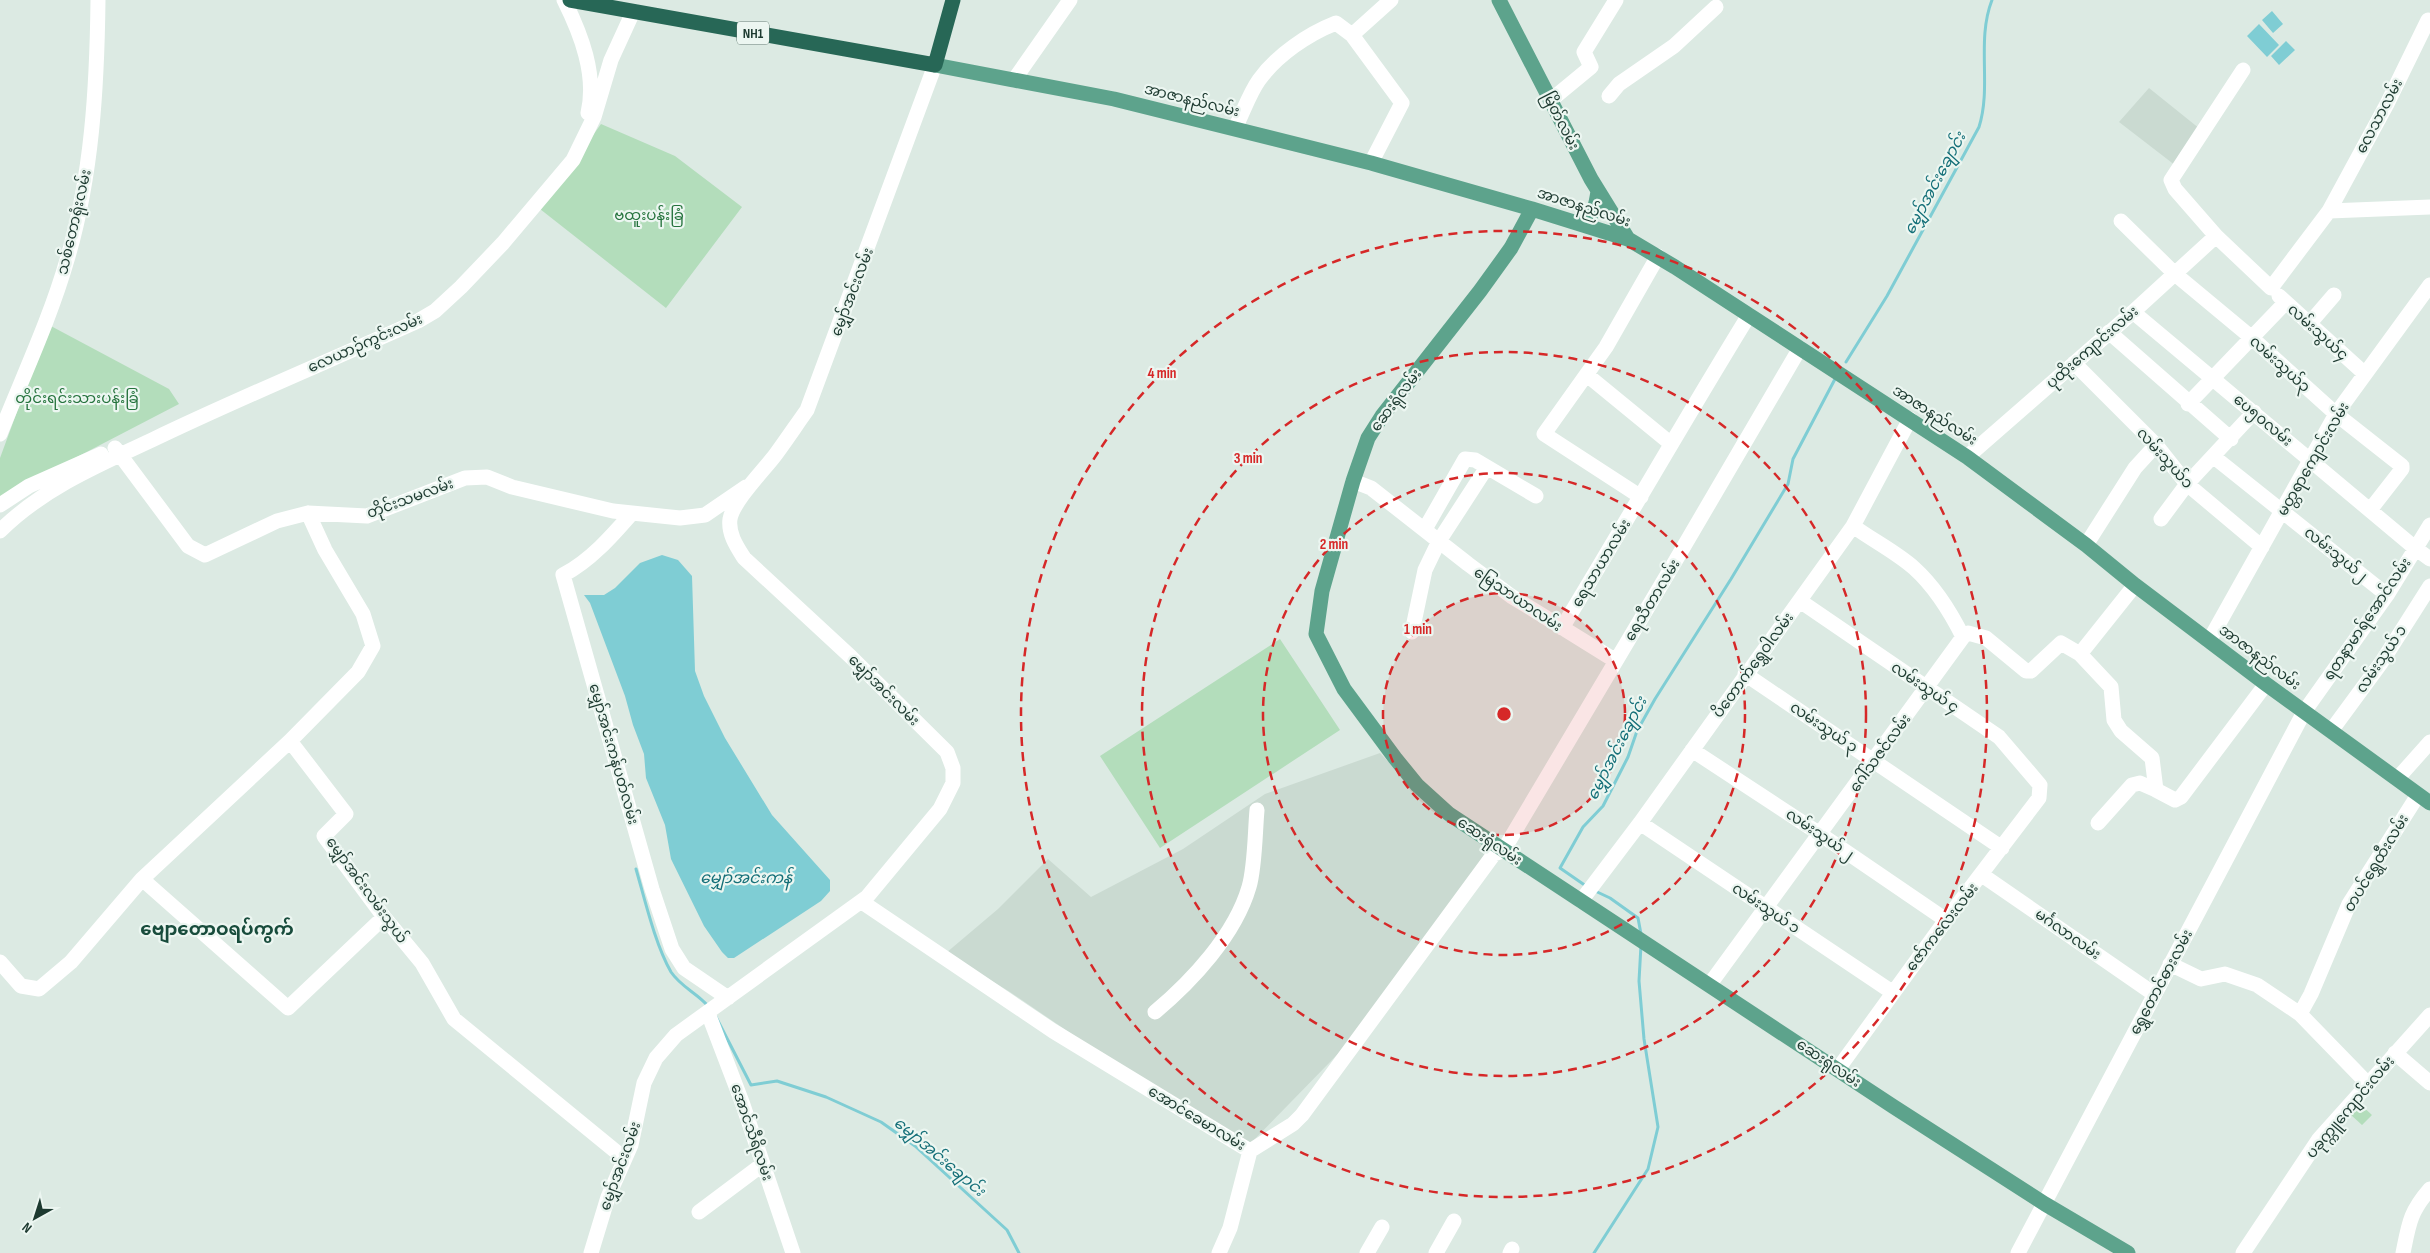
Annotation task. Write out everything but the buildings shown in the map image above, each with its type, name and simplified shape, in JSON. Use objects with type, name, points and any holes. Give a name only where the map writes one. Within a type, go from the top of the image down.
[{"type":"highway","name":"အာဇာနည်လမ်း","points":[[570,0],[935,65]]},
{"type":"highway","points":[[935,65],[953,0]]},
{"type":"main road","name":"မြိတ်လမ်း","points":[[1499,0],[1598,191],[1628,239]]},
{"type":"main road","name":"အာဇာနည်လမ်း","points":[[935,65],[1114,98],[1235,128],[1532,209],[1628,239],[1658,256],[1967,457],[2086,545],[2135,585],[2266,684],[2424,799]]},
{"type":"main road","points":[[1582,224],[1590,218],[1596,208],[1598,191]]},
{"type":"main road","name":"ဆေးရုံလမ်း","points":[[1532,209],[1511,248],[1480,291],[1382,416],[1368,438],[1353,482],[1322,591],[1316,634],[1344,689],[1417,785],[1449,814],[2045,1204],[2128,1253]]},
{"type":"street","name":"သစ်တောရုံးလမ်း","points":[[0,434],[68,258],[89,154],[97,78],[98,0]]},
{"type":"street","name":"လေယာဉ်ကွင်းလမ်း","points":[[0,531],[22,510],[45,494],[117,452],[238,390],[398,320],[438,297],[505,226],[567,156],[578,136],[591,100],[586,57],[577,26],[564,0]]},
{"type":"street","points":[[1014,80],[1070,0]]},
{"type":"street","points":[[1352,35],[1391,0]]},
{"type":"street","points":[[1551,100],[1591,67],[1584,52],[1616,0]]},
{"type":"street","points":[[1609,96],[1619,84],[1674,46],[1716,7]]},
{"type":"street","name":"လေယာဉ်ကွင်းလမ်း","points":[[0,505],[29,486],[117,452],[418,321],[435,311],[503,243],[573,160],[594,117],[612,60],[632,12]]},
{"type":"street","name":"လေသာလမ်း","points":[[2329,211],[2387,104],[2428,20]]},
{"type":"street","points":[[1235,128],[1259,80],[1289,50],[1321,29],[1336,24],[1352,35],[1402,103],[1371,164]]},
{"type":"street","points":[[586,57],[612,60]]},
{"type":"street","name":"မျှော်အင်းလမ်း","points":[[591,1253],[608,1197],[625,1159],[638,1120],[644,1083],[648,1071],[656,1058],[676,1035],[862,902],[940,809],[953,783],[953,768],[947,752],[851,657],[744,558],[735,543],[730,528],[730,517],[751,483],[776,455],[807,410],[935,65]]},
{"type":"street","points":[[2243,70],[2171,180],[2175,189],[2216,236],[2271,288],[2329,211],[2430,207]]},
{"type":"street","name":"လမ်းသွယ်၃","points":[[2121,221],[2175,274],[2252,338],[2336,414],[2403,468],[2370,510]]},
{"type":"street","name":"ပုထိုးကျောင်းလမ်း","points":[[1967,457],[2133,312],[2216,236]]},
{"type":"street","points":[[1641,497],[1544,434],[1606,348],[1658,256]]},
{"type":"street","name":"မတ္တရာကျောင်းလမ်း","points":[[2209,641],[2311,462],[2336,414],[2430,284]]},
{"type":"street","name":"လမ်းသွယ်၄","points":[[2271,288],[2365,374]]},
{"type":"street","points":[[2309,324],[2334,295]]},
{"type":"street","points":[[2188,404],[2214,379],[2285,302]]},
{"type":"street","name":"ပေ၅၀လမ်း","points":[[2133,312],[2254,412],[2311,462],[2430,559]]},
{"type":"street","name":"ရေသာယာလမ်း","points":[[1562,628],[1641,497],[1670,443],[1749,315]]},
{"type":"street","points":[[2109,332],[2188,404],[2231,439]]},
{"type":"street","name":"ရေသီတာလမ်း","points":[[1503,851],[1800,348]]},
{"type":"street","name":"လမ်းသွယ်၁","points":[[2074,364],[2156,445],[2186,484],[2262,548]]},
{"type":"street","points":[[1588,374],[1670,443]]},
{"type":"street","points":[[2161,518],[2186,484],[2231,439],[2254,412]]},
{"type":"street","name":"ပိတောက်ရွှေဝါလမ်း","points":[[1581,901],[1640,823],[1852,526],[1910,419]]},
{"type":"street","points":[[2086,545],[2135,468],[2156,445]]},
{"type":"street","name":"တိုင်းသမလမ်း","points":[[117,452],[188,546],[205,556],[276,521],[308,513],[367,516],[465,478],[487,477],[512,487],[632,513],[680,518],[705,515],[751,483]]},
{"type":"street","name":"လမ်းသွယ်၂","points":[[2214,457],[2283,510],[2387,595]]},
{"type":"street","points":[[1425,529],[1465,458],[1475,460],[1536,496]]},
{"type":"street","points":[[1412,632],[1425,570],[1439,541],[1487,467]]},
{"type":"street","name":"မြေသာယာလမ်း","points":[[1353,482],[1372,488],[1511,596],[1616,660]]},
{"type":"street","points":[[0,962],[21,986],[39,989],[71,962],[142,879],[290,741],[358,672],[373,646],[363,614],[325,550],[308,513]]},
{"type":"street","name":"မျှော်အင်းကန်ပတ်လမ်း","points":[[632,513],[613,536],[575,569],[563,576],[652,889],[672,949],[684,968],[728,998]]},
{"type":"street","points":[[1852,526],[1913,567],[1929,584],[1964,637],[1972,633],[1986,638],[2026,671],[2030,671],[2061,643],[2080,654],[2111,687],[2114,720],[2121,731],[2152,758],[2156,790]]},
{"type":"street","name":"ရတနာမာရ်အောင်လမ်း","points":[[2304,712],[2387,595],[2430,526]]},
{"type":"street","points":[[2080,654],[2135,585]]},
{"type":"street","name":"လမ်းသွယ် ၁","points":[[2331,731],[2381,663],[2430,586]]},
{"type":"street","name":"လမ်းသွယ် ၄","points":[[1800,601],[1999,737],[2040,785]]},
{"type":"street","name":"ဂေါ်သဇင်လမ်း","points":[[1710,984],[1964,637]]},
{"type":"street","name":"လမ်းသွယ် ၃","points":[[1745,674],[2002,848]]},
{"type":"street","points":[[2098,823],[2132,786],[2140,783],[2175,800],[2181,797],[2266,684]]},
{"type":"street","name":"ရွှေတောင်ဓားလမ်း","points":[[2018,1253],[2304,712]]},
{"type":"street","name":"မျှော်အင်းလမ်းသွယ်","points":[[290,741],[346,814],[324,836],[384,917],[422,963],[454,1019],[625,1159]]},
{"type":"street","points":[[2397,779],[2430,742]]},
{"type":"street","name":"လမ်းသွယ် ၂","points":[[1692,750],[1946,920]]},
{"type":"street","name":"ဇော်ကလေးလမ်း","points":[[1838,1068],[1892,992],[2039,798],[2040,785]]},
{"type":"street","name":"တပင်ရွှေထီးလမ်း","points":[[2300,1014],[2325,963],[2349,904],[2424,799]]},
{"type":"street","points":[[1155,1012],[1184,987],[1216,947],[1238,914],[1250,886],[1257,810]]},
{"type":"street","name":"လမ်းသွယ် ၁","points":[[1640,823],[1892,992]]},
{"type":"street","name":"အောင်ခေမာလမ်း","points":[[862,902],[1053,1031],[1250,1150],[1293,1124],[1302,1115],[1494,854],[1503,851]]},
{"type":"street","name":"မင်္ဂလာလမ်း","points":[[1982,875],[2154,994]]},
{"type":"street","points":[[142,879],[288,1008],[384,917]]},
{"type":"street","points":[[2170,964],[2201,979],[2224,974],[2240,978],[2257,986],[2300,1014],[2368,1084]]},
{"type":"street","name":"အောင်သီရိလမ်း","points":[[708,1013],[793,1253]]},
{"type":"street","name":"ပခုက္ကူကျောင်းလမ်း","points":[[2243,1253],[2319,1139],[2430,1015]]},
{"type":"street","points":[[2395,1053],[2430,1083]]},
{"type":"street","points":[[1219,1253],[1230,1228],[1250,1150]]},
{"type":"street","points":[[699,1212],[763,1164]]},
{"type":"street","points":[[2403,1253],[2408,1225],[2415,1206],[2430,1189]]},
{"type":"street","points":[[1436,1253],[1454,1221]]},
{"type":"street","points":[[1367,1253],[1382,1227]]},
{"type":"shaded area","points":[[2149,88],[2205,133],[2180,169],[2119,122]]},
{"type":"shaded area","points":[[1380,753],[1403,777],[1488,849],[1417,958],[1371,1020],[1251,1143],[1132,1075],[1010,992],[946,953],[998,909],[1048,859],[1091,897],[1183,849],[1265,794]]},
{"type":"green space","name":"ဗထူးပန်းခြံ","points":[[601,124],[675,156],[742,207],[666,308],[540,209]]},
{"type":"green space","name":"တိုင်းရင်းသားပန်းခြံ","points":[[49,325],[169,389],[179,404],[0,497],[0,458]]},
{"type":"green space","points":[[1280,639],[1340,730],[1160,848],[1100,756]]},
{"type":"green space","points":[[2360,1104],[2372,1115],[2362,1125],[2351,1115]]},
{"type":"water","points":[[2272,11],[2283,24],[2273,33],[2262,20]]},
{"type":"water","points":[[2259,24],[2279,45],[2267,57],[2247,36]]},
{"type":"water","points":[[2286,41],[2295,50],[2279,65],[2271,56]]},
{"type":"water","name":"မျှော်အင်းကန်","points":[[662,555],[678,560],[692,576],[695,671],[704,696],[725,738],[772,815],[830,880],[830,891],[821,901],[734,958],[728,958],[722,952],[704,926],[671,859],[665,825],[646,778],[644,754],[625,696],[590,603],[584,595],[604,595],[615,588],[640,563]]},
{"type":"waterway","name":"မျှော်အင်းချောင်း","points":[[1846,362],[1887,296],[1979,127],[1984,96],[1985,31],[1992,0]]},
{"type":"waterway","name":"မျှော်အင်းချောင်း","points":[[1586,886],[1560,868],[1583,827],[1603,806],[1628,757],[1637,731],[1655,699],[1731,579],[1788,484],[1793,459],[1835,379]]},
{"type":"waterway","name":"မျှော်အင်းချောင်း","points":[[636,869],[655,935],[665,961],[679,982],[708,1006]]},
{"type":"waterway","name":"မျှော်အင်းချောင်း","points":[[1593,890],[1610,898],[1638,918],[1641,934]]},
{"type":"waterway","name":"မျှော်အင်းချောင်း","points":[[1594,1253],[1648,1169],[1658,1127],[1644,1039],[1639,981],[1641,945]]},
{"type":"waterway","name":"မျှော်အင်းချောင်း","points":[[716,1017],[751,1085],[777,1081],[826,1097],[881,1122],[915,1146],[1007,1230],[1019,1253]]},
{"type":"district","name":"ဗျောတောဝရပ်ကွက်","points":[[217,929]]}]
